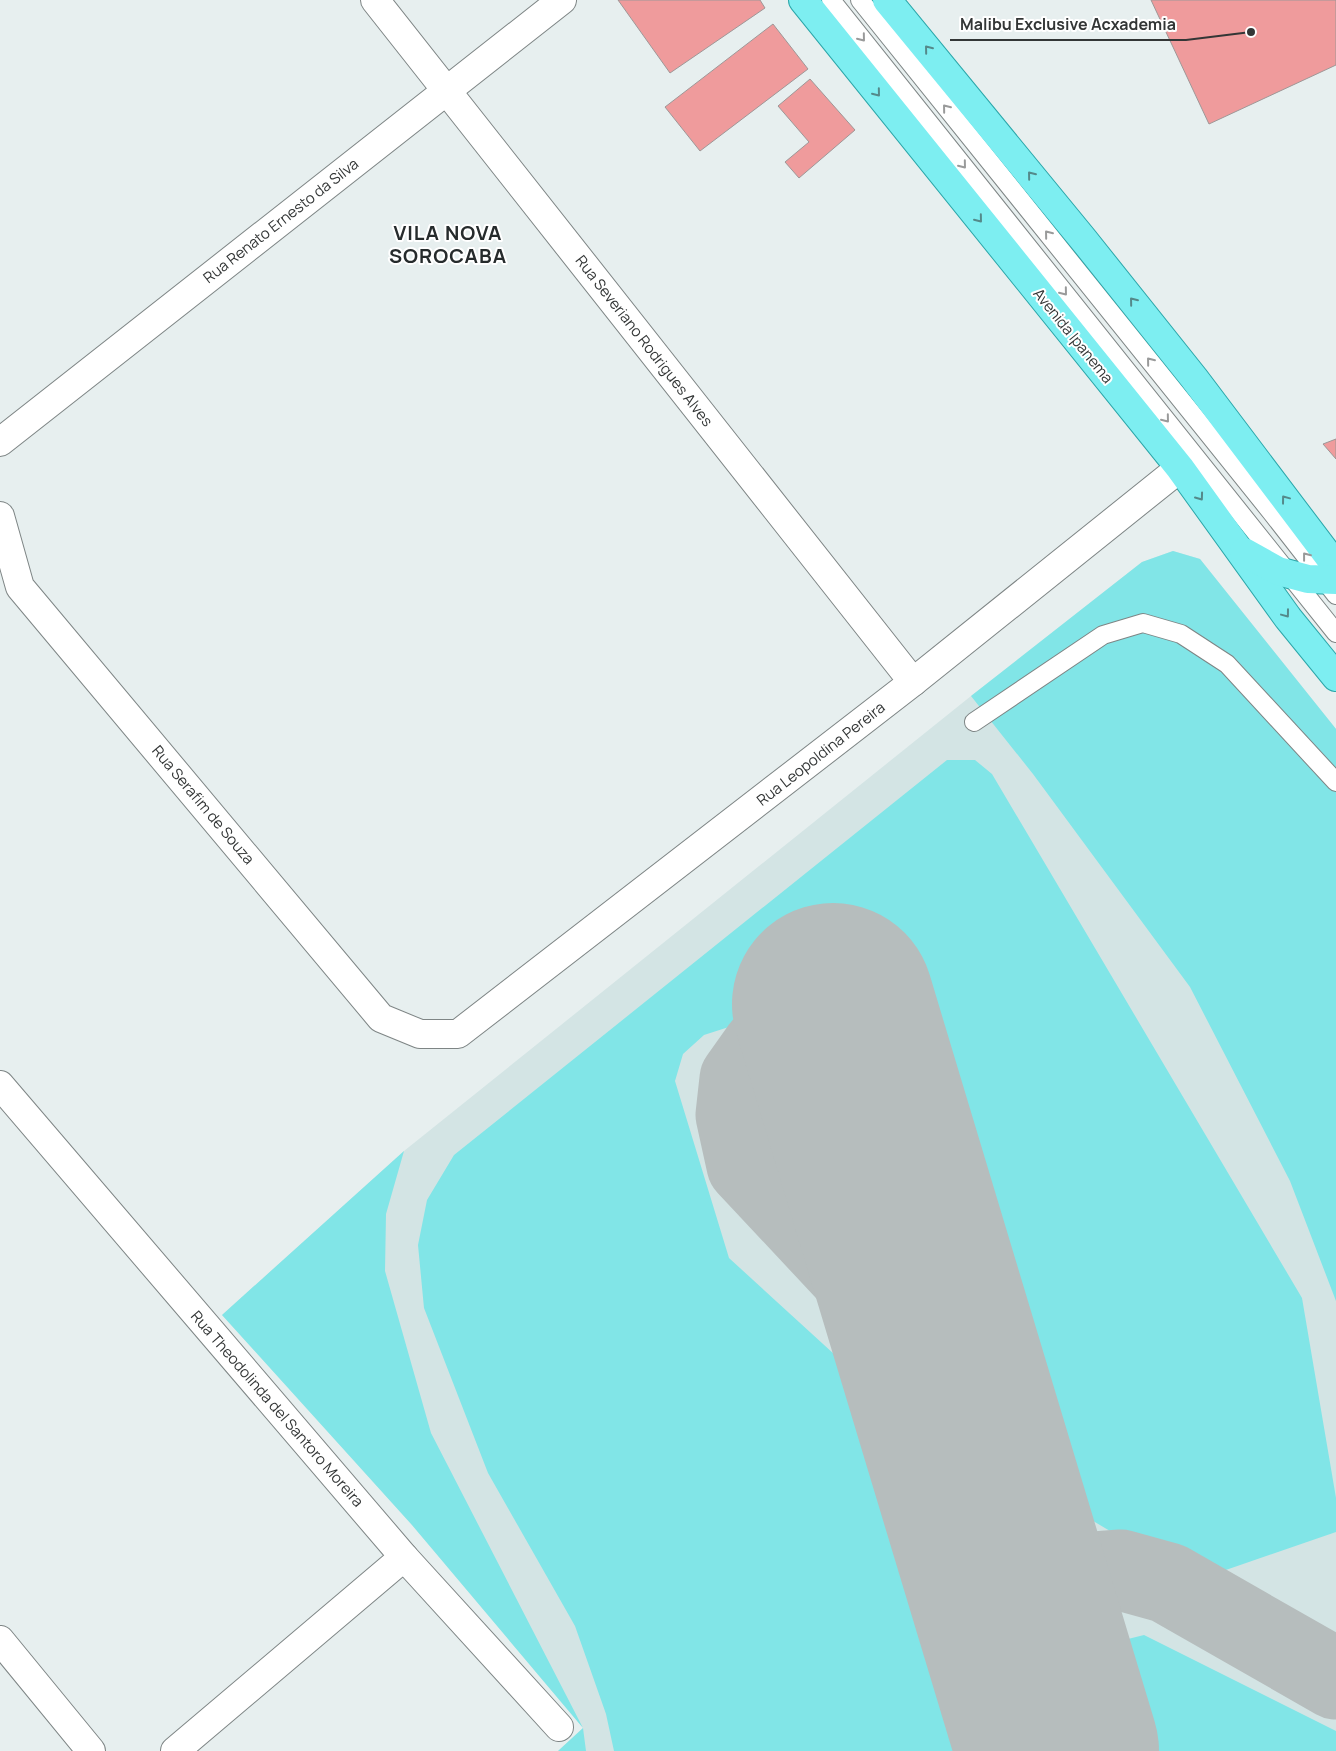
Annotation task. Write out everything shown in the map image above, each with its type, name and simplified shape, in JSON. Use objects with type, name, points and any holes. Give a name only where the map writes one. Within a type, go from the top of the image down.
[{"type":"main road","name":"Avenida Ipanema","points":[[803,0],[1180,468],[1288,618],[1336,677]]},
{"type":"main road","points":[[887,0],[1176,355],[1333,573],[1308,580],[1278,571],[1236,547]]},
{"type":"street","name":"Rua Severiano Rodrigues Alves","points":[[375,0],[913,682]]},
{"type":"street","name":"Rua Renato Ernesto da Silva","points":[[0,442],[562,0]]},
{"type":"street","name":"Rua Leopoldina Pereira","points":[[458,1034],[913,682],[1180,468]]},
{"type":"street","name":"Rua Serafim de Souza","points":[[0,516],[10,586],[381,1018],[420,1034],[458,1034]]},
{"type":"street","name":"Rua Theodolinda del Santoro Moreira","points":[[0,1085],[404,1557],[559,1727]]},
{"type":"street","points":[[175,1751],[404,1557]]},
{"type":"street","points":[[0,1640],[91,1751]]},
{"type":"lane","points":[[831,0],[1336,633]]},
{"type":"lane","points":[[860,0],[1333,573]]},
{"type":"lane","points":[[974,722],[1104,635],[1143,623],[1181,634],[1227,664],[1336,782]]},
{"type":"shaded area","points":[[1173,551],[1200,559],[1336,729],[1336,1751],[558,1751],[583,1728],[412,1525],[222,1315],[404,1151],[971,696],[1142,562]]},
{"type":"shaded area","points":[[1173,551],[1200,559],[1336,729],[1336,1301],[1290,1181],[1190,987],[1033,774],[971,696],[1142,562]]},
{"type":"shaded area","points":[[947,760],[975,760],[992,774],[1302,1298],[1336,1498],[1336,1532],[1194,1581],[1068,1506],[1038,1464],[1007,1407],[878,979],[704,1035],[683,1054],[675,1081],[729,1258],[869,1386],[977,1751],[614,1751],[606,1714],[575,1626],[488,1473],[424,1308],[418,1245],[427,1200],[454,1155]]},
{"type":"shaded area","points":[[404,1151],[386,1214],[385,1271],[431,1433],[583,1728],[412,1525],[222,1315]]},
{"type":"shaded area","points":[[1144,1635],[1336,1731],[1336,1751],[1113,1751],[1095,1692],[1097,1660],[1116,1642]]},
{"type":"shaded area","points":[[583,1728],[586,1751],[558,1751]]},
{"type":"building","points":[[618,0],[760,0],[765,8],[670,73]]},
{"type":"building","points":[[1151,0],[1336,0],[1336,65],[1209,124]]},
{"type":"building","points":[[773,24],[808,69],[700,151],[665,107]]},
{"type":"building","points":[[810,79],[855,130],[799,178],[785,162],[809,142],[778,106]]},
{"type":"building","points":[[1336,439],[1336,459],[1323,444]]},
{"type":"taxiway","points":[[912,1267],[899,1107],[873,1054],[840,1027],[803,1027],[762,1048],[740,1079],[736,1115],[747,1165],[907,1336],[954,1405]]},
{"type":"taxiway","points":[[1037,1682],[1049,1618],[1067,1590],[1095,1572],[1121,1570],[1168,1583],[1336,1679]]},
{"type":"runway","points":[[833,1004],[1058,1751]]},
{"type":"place","name":"Malibu Exclusive Acxademia","points":[[1251,32]]},
{"type":"district","name":"VILA NOVA SOROCABA","points":[[448,244]]}]
